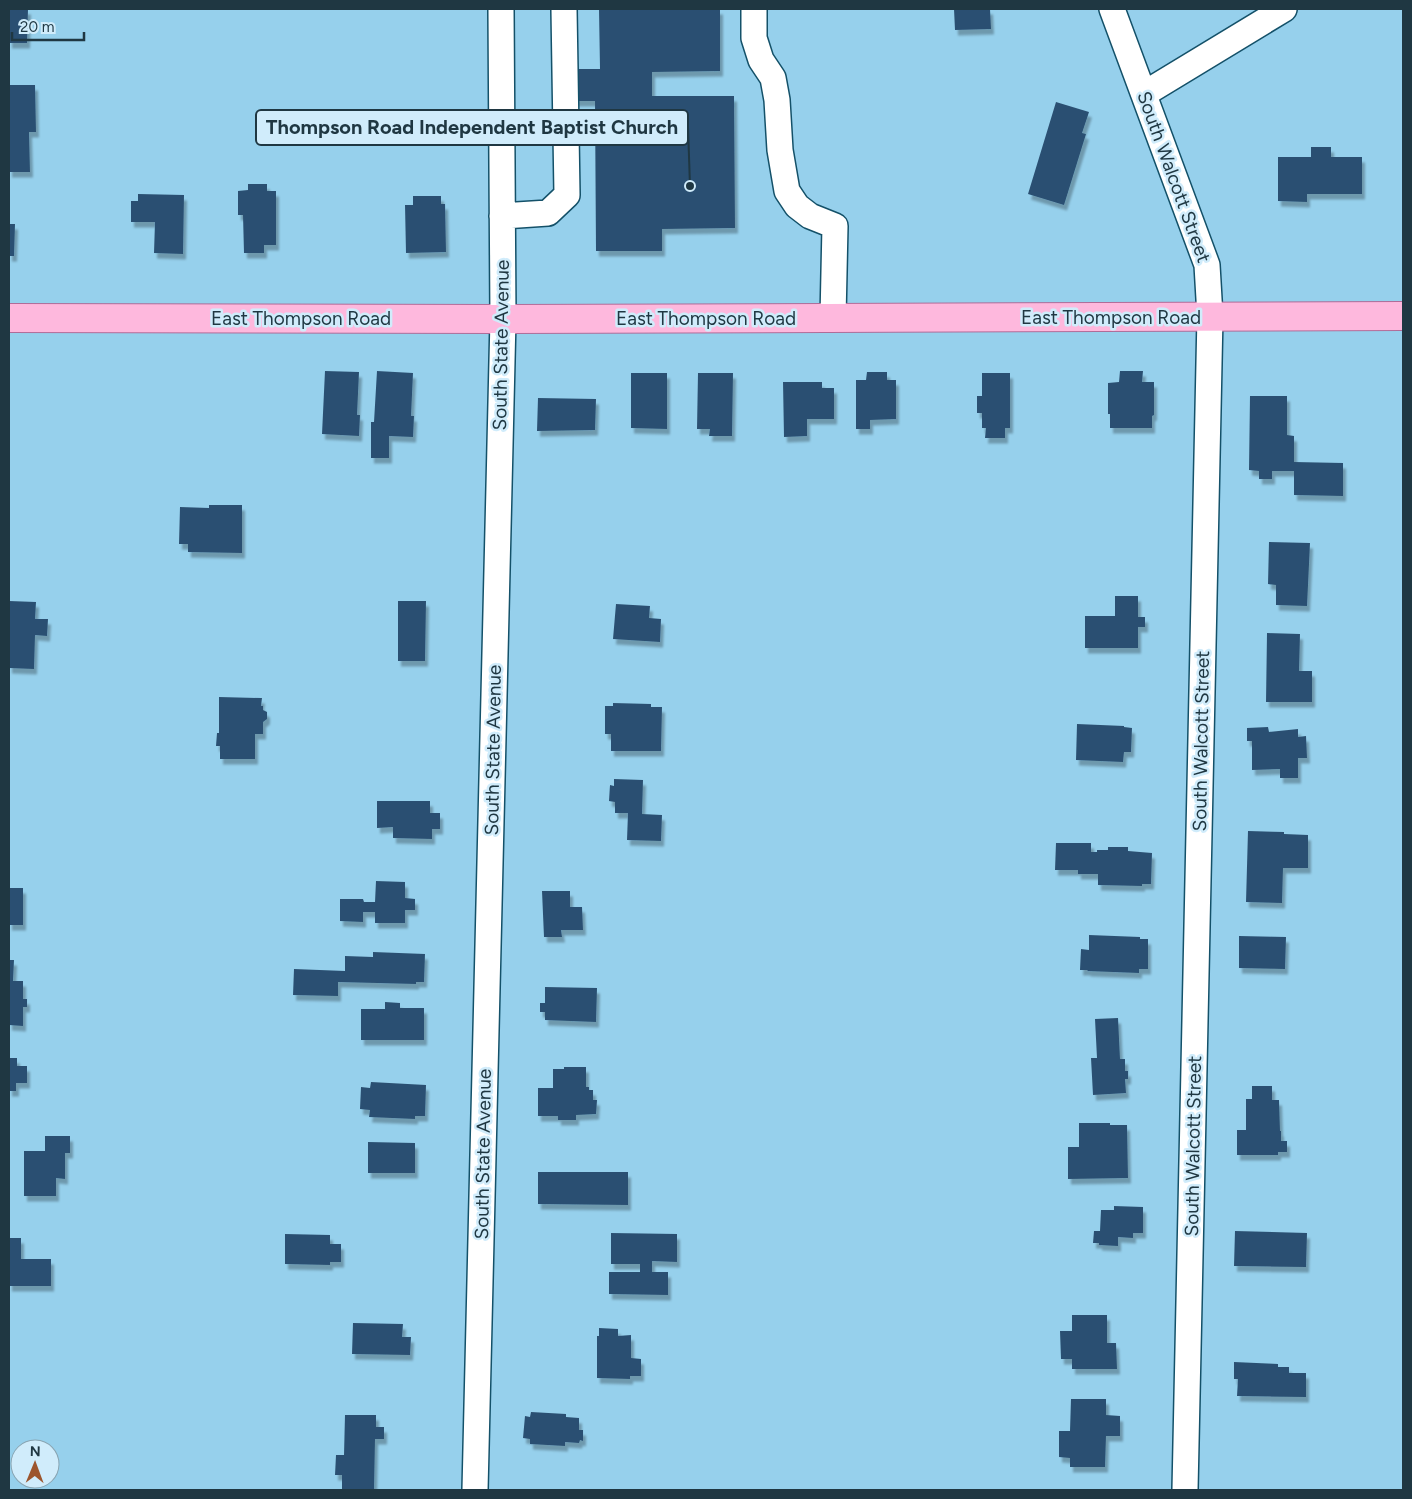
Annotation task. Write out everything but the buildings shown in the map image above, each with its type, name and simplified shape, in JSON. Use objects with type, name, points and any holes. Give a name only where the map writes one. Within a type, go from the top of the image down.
[{"type":"main road","name":"East Thompson Road","points":[[9,318],[503,319],[1403,316]]},
{"type":"street","name":"South State Avenue","points":[[475,1490],[503,319],[501,9]]},
{"type":"street","points":[[502,216],[548,212],[567,196],[564,9]]},
{"type":"street","points":[[754,9],[754,38],[761,60],[773,78],[777,100],[780,150],[787,191],[797,206],[810,216],[835,226],[834,318]]},
{"type":"street","name":"South Walcott Street","points":[[1112,9],[1207,265],[1210,316],[1185,1490]]},
{"type":"street","points":[[1144,94],[1284,9]]},
{"type":"place","name":"Thompson Road Independent Baptist Church","points":[[690,186]]}]
